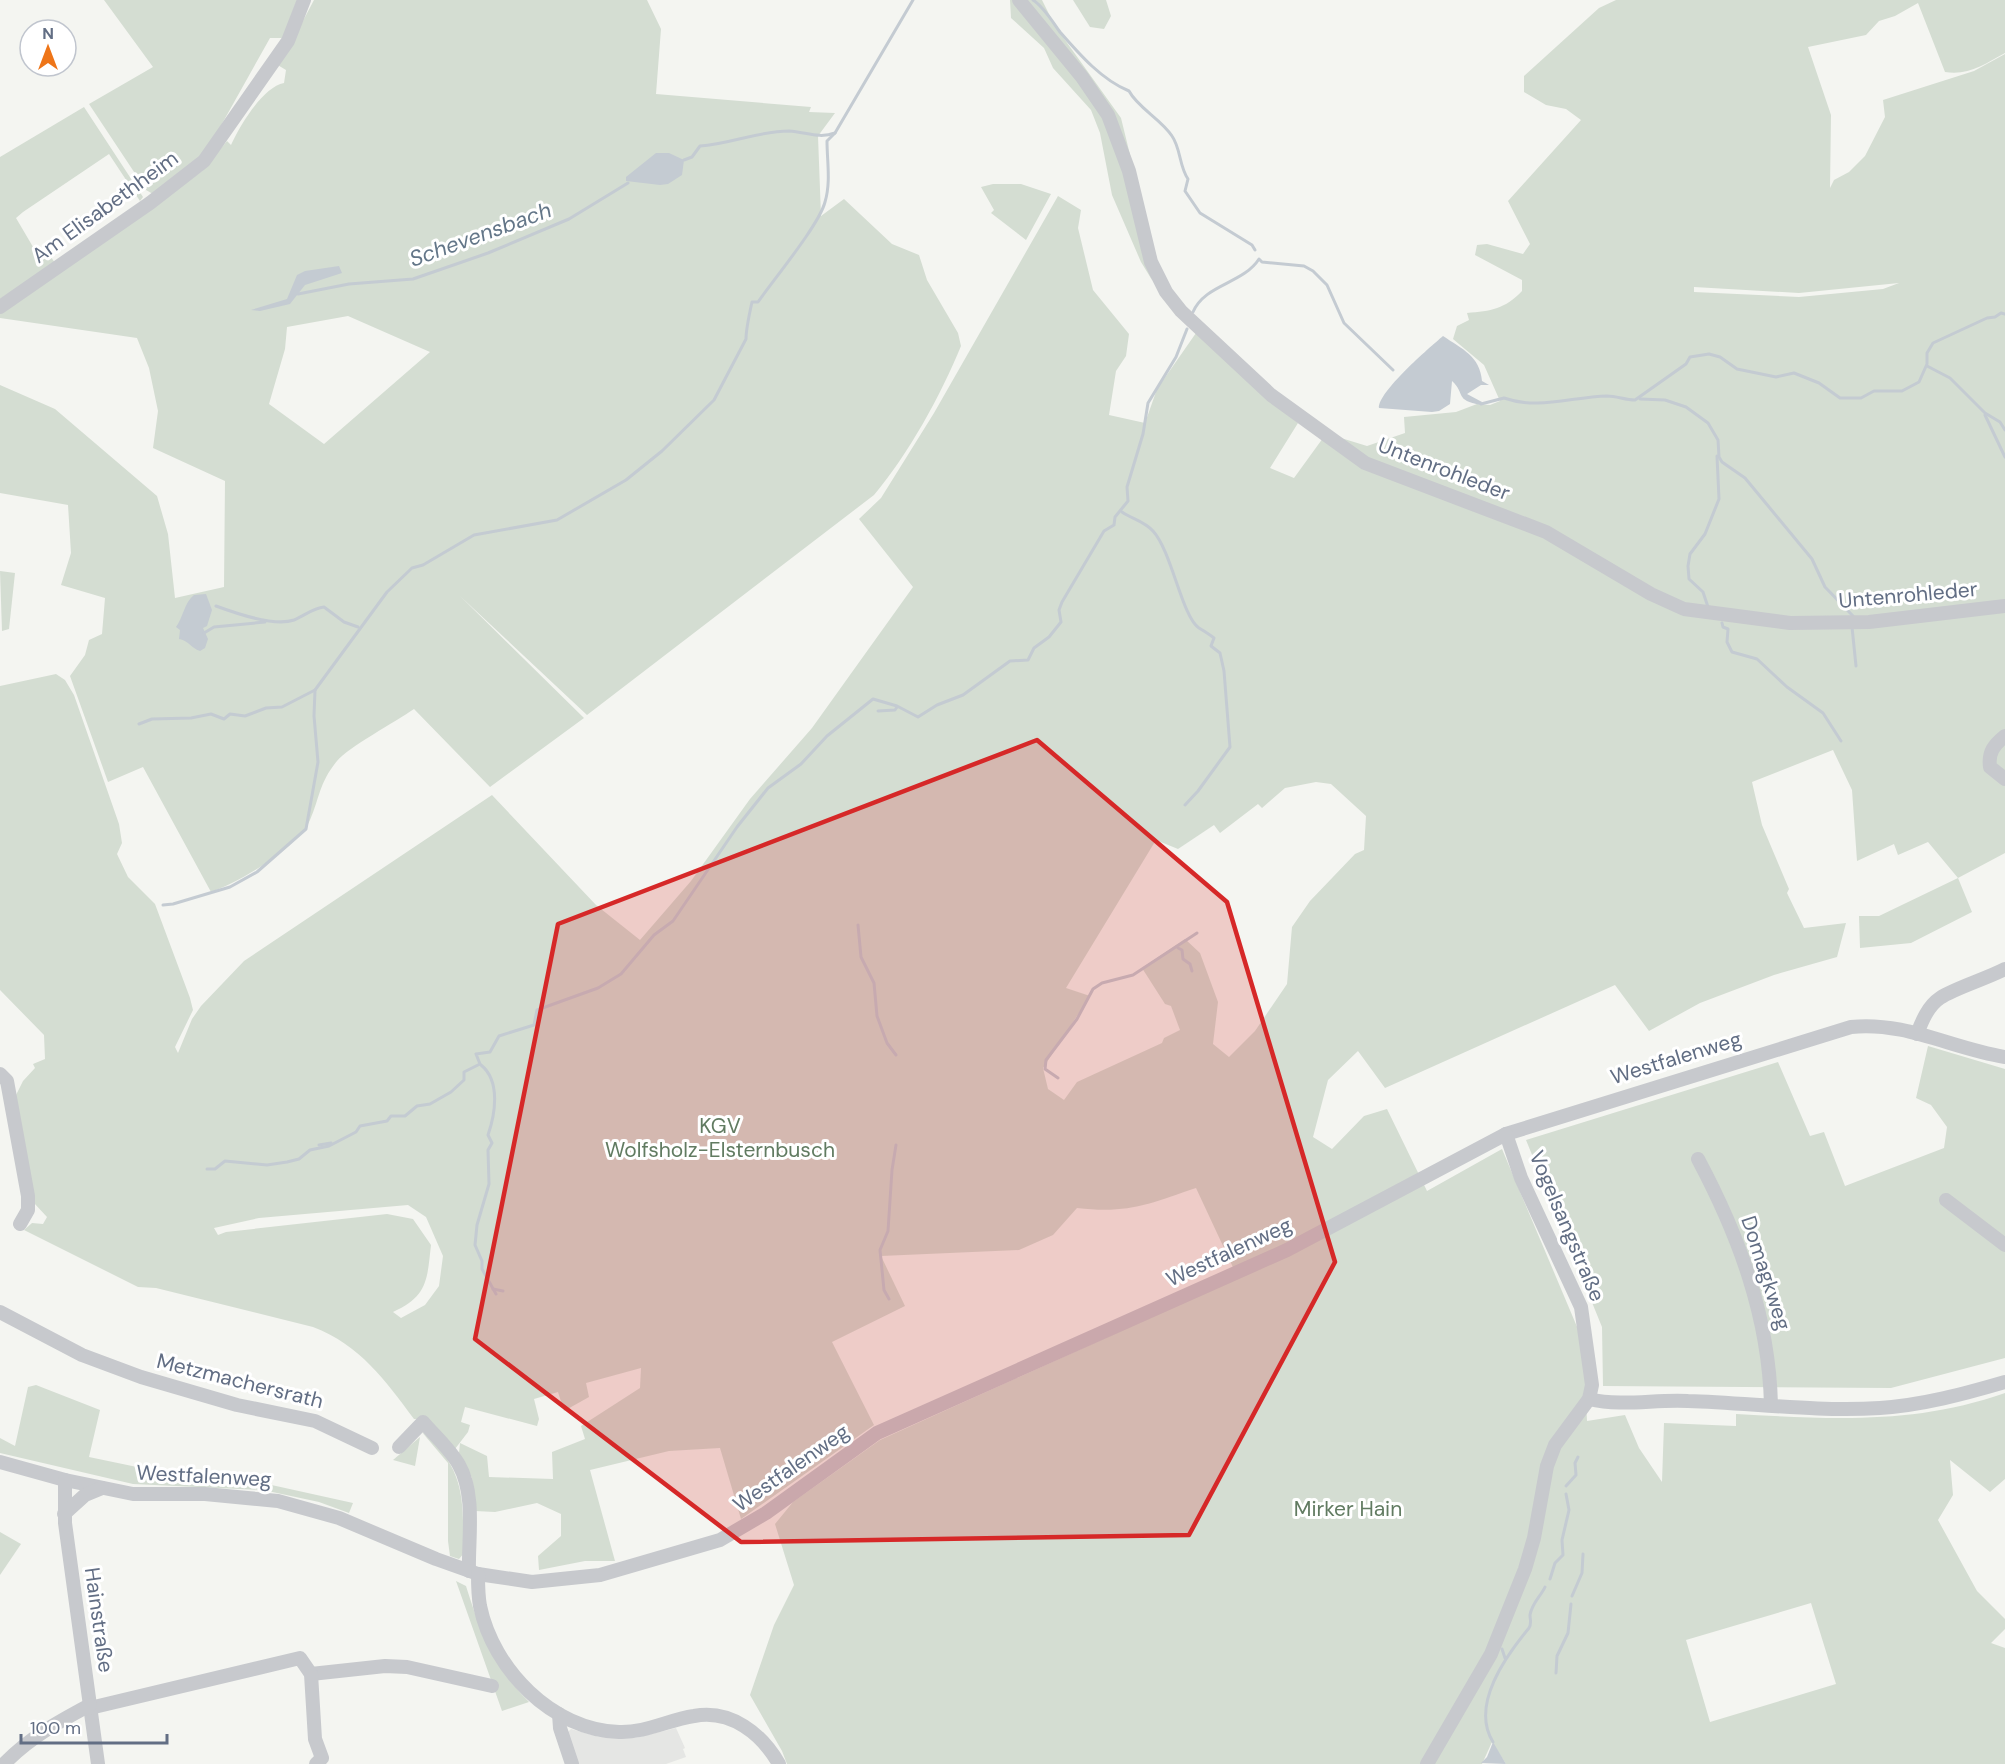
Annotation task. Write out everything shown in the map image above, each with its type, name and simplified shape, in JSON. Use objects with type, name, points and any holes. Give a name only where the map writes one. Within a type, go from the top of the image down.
[{"type":"street","name":"Am Elisabethheim","points":[[0,307],[150,203],[204,161],[288,41],[304,0]]},
{"type":"street","name":"Untenrohleder","points":[[1019,0],[1082,77],[1108,116],[1129,171],[1151,262],[1166,292],[1181,310],[1271,395],[1365,463],[1546,532],[1651,594],[1684,609],[1790,623],[1824,623],[1869,622],[2005,606]]},
{"type":"street","points":[[2005,736],[1994,745],[1989,756],[1990,767],[2005,779]]},
{"type":"street","points":[[1917,1034],[1925,1014],[1939,998],[2005,969]]},
{"type":"street","name":"Westfalenweg","points":[[0,1462],[65,1480],[133,1494],[205,1494],[278,1501],[339,1518],[473,1573],[532,1582],[564,1581],[600,1575],[720,1540],[766,1513],[877,1433],[1287,1250],[1506,1134],[1839,1029],[1882,1026],[2005,1057]]},
{"type":"street","points":[[3,1077],[28,1196],[28,1210],[20,1224]]},
{"type":"street","name":"Vogelsangstraße","points":[[1506,1134],[1521,1178],[1581,1307],[1592,1385],[1589,1399]]},
{"type":"street","name":"Domagkweg","points":[[1698,1159],[1724,1210],[1755,1293],[1769,1355],[1772,1405]]},
{"type":"street","points":[[1946,1200],[2005,1245]]},
{"type":"street","name":"Metzmachersrath","points":[[0,1312],[82,1355],[141,1377],[227,1403],[315,1421],[372,1448]]},
{"type":"street","points":[[1427,1764],[1491,1654],[1525,1569],[1534,1538],[1547,1466],[1555,1445],[1589,1399],[1616,1404],[1686,1400],[1832,1409],[1880,1408],[1955,1396],[2005,1382]]},
{"type":"street","points":[[399,1447],[423,1422],[460,1466],[466,1482],[473,1573],[480,1606],[498,1652],[519,1682],[559,1714],[596,1729],[618,1732],[643,1730],[693,1716],[725,1717],[752,1731],[779,1764]]},
{"type":"street","name":"Hainstraße","points":[[65,1480],[64,1514],[98,1764]]},
{"type":"street","points":[[64,1514],[86,1495],[102,1488]]},
{"type":"street","points":[[4,1764],[46,1728],[90,1707],[300,1658],[311,1674],[312,1723],[322,1758],[316,1764]]},
{"type":"street","points":[[311,1674],[385,1666],[414,1669],[492,1686]]},
{"type":"street","points":[[559,1714],[560,1728],[572,1764]]},
{"type":"highlighted area","points":[[1037,740],[1227,902],[1335,1262],[1189,1535],[741,1542],[475,1339],[558,924]]},
{"type":"shaded area","points":[[656,153],[669,153],[684,160],[682,175],[668,184],[660,185],[626,181],[626,177]]},
{"type":"shaded area","points":[[339,266],[342,273],[305,285],[290,304],[260,311],[251,310],[287,299],[297,275],[305,271]]},
{"type":"shaded area","points":[[1443,336],[1463,349],[1478,365],[1482,381],[1489,385],[1481,385],[1467,394],[1482,402],[1481,405],[1464,399],[1452,381],[1450,404],[1439,411],[1379,408],[1381,401],[1395,381]]},
{"type":"shaded area","points":[[206,594],[212,610],[207,626],[203,628],[208,639],[205,648],[200,651],[179,639],[180,630],[176,627],[191,598],[194,595]]},
{"type":"shaded area","points":[[676,1728],[685,1748],[683,1749],[686,1757],[666,1764],[575,1764],[567,1733],[571,1729],[599,1737],[635,1738]]},
{"type":"shaded area","points":[[1493,1742],[1506,1764],[1481,1763],[1487,1757]]},
{"type":"green space","points":[[104,0],[297,0],[283,38],[270,38],[214,138],[191,167],[153,194],[146,190],[89,104],[153,67]]},
{"type":"green space","points":[[314,0],[647,0],[661,29],[656,94],[811,107],[809,112],[835,113],[818,136],[821,216],[844,199],[892,244],[919,255],[927,280],[958,333],[961,346],[923,424],[899,462],[874,495],[587,715],[460,596],[584,718],[490,787],[414,709],[337,761],[323,783],[310,820],[294,841],[266,863],[236,881],[211,892],[143,767],[108,782],[70,676],[85,655],[89,640],[102,634],[105,598],[61,585],[71,553],[68,505],[0,493],[0,385],[55,409],[157,496],[168,534],[175,598],[224,587],[225,481],[153,448],[158,411],[149,368],[137,338],[0,318],[0,312],[202,171],[227,141],[231,145],[240,127],[260,99],[276,86],[284,83],[286,70],[276,64],[296,34]],"holes":[[[348,316],[430,352],[324,444],[269,404],[285,349],[287,327]]]},
{"type":"green space","points":[[1010,0],[1042,0],[1055,26],[1121,118],[1134,171],[1152,280],[1141,262],[1112,195],[1100,133],[1091,110],[1053,68],[1044,48],[1011,18]]},
{"type":"green space","points":[[1073,0],[1106,0],[1111,16],[1104,29],[1090,27]]},
{"type":"green space","points":[[1616,0],[2005,0],[2005,53],[1969,71],[1945,72],[1918,3],[1895,16],[1879,21],[1866,35],[1808,47],[1831,115],[1830,188],[1834,180],[1849,172],[1865,156],[1885,117],[1883,100],[1974,71],[2005,54],[2005,853],[1958,878],[1928,842],[1898,855],[1894,844],[1857,861],[1852,790],[1833,750],[1752,782],[1762,825],[1789,889],[1787,893],[1804,928],[1846,923],[1837,957],[1774,975],[1700,1003],[1649,1031],[1615,985],[1385,1088],[1358,1051],[1328,1080],[1313,1137],[1332,1149],[1364,1116],[1387,1109],[1427,1191],[1502,1149],[1583,1341],[1587,1421],[1625,1415],[1639,1448],[1662,1482],[1664,1423],[1736,1426],[1736,1414],[1839,1418],[1905,1415],[1971,1403],[2005,1393],[2005,1479],[1990,1492],[1950,1460],[1953,1495],[1938,1520],[1977,1591],[2005,1619],[2005,1629],[1991,1643],[2005,1648],[2005,1764],[1506,1764],[1492,1742],[1482,1764],[787,1764],[750,1695],[774,1625],[794,1585],[775,1524],[793,1502],[880,1440],[1238,1278],[1196,1188],[1125,1209],[1077,1208],[1053,1235],[1019,1250],[881,1256],[905,1306],[832,1342],[874,1425],[741,1519],[720,1448],[669,1451],[590,1470],[615,1561],[585,1561],[539,1570],[538,1556],[561,1536],[561,1514],[537,1503],[495,1512],[475,1511],[472,1478],[459,1453],[460,1443],[487,1456],[489,1477],[553,1479],[552,1452],[585,1439],[581,1426],[640,1388],[641,1368],[586,1383],[589,1397],[564,1411],[558,1392],[534,1399],[539,1419],[537,1426],[465,1407],[461,1422],[470,1425],[468,1432],[455,1449],[425,1419],[414,1419],[370,1365],[345,1343],[330,1335],[313,1327],[156,1288],[138,1287],[24,1230],[32,1223],[43,1224],[47,1217],[34,1203],[16,1095],[23,1081],[35,1068],[33,1064],[45,1059],[44,1035],[0,990],[0,686],[56,674],[65,680],[74,695],[119,824],[122,843],[117,854],[128,877],[155,904],[190,998],[193,1010],[175,1047],[178,1053],[192,1019],[201,1006],[244,961],[492,795],[596,905],[640,940],[691,881],[750,799],[812,728],[913,587],[859,519],[881,498],[934,413],[1058,196],[1081,210],[1078,228],[1093,290],[1129,334],[1126,356],[1116,371],[1109,415],[1145,423],[1157,389],[1196,333],[1298,423],[1270,468],[1294,478],[1323,438],[1362,467],[1528,519],[1367,458],[1341,438],[1367,446],[1405,433],[1404,417],[1456,412],[1477,404],[1490,405],[1500,401],[1484,365],[1453,339],[1457,326],[1469,320],[1467,313],[1497,308],[1510,302],[1522,291],[1522,280],[1475,255],[1477,245],[1487,244],[1523,254],[1530,244],[1508,201],[1581,120],[1566,109],[1546,105],[1524,92],[1524,76],[1599,8]],"holes":[[[1899,283],[1883,289],[1799,297],[1694,292],[1694,287],[1799,293]],[[1316,782],[1331,784],[1366,816],[1364,850],[1355,854],[1310,901],[1292,927],[1287,984],[1255,1031],[1229,1057],[1213,1044],[1218,1002],[1200,953],[1185,939],[1142,968],[1165,1004],[1171,1006],[1180,1030],[1164,1038],[1162,1043],[1077,1082],[1064,1100],[1048,1089],[1043,1068],[1090,996],[1066,988],[1156,840],[1178,849],[1214,825],[1220,833],[1258,804],[1262,808],[1285,788]],[[408,1205],[426,1217],[443,1256],[439,1286],[425,1305],[401,1318],[393,1312],[405,1306],[419,1293],[424,1286],[428,1268],[431,1245],[413,1219],[387,1214],[226,1232],[218,1235],[214,1228],[259,1218]],[[1811,1603],[1836,1684],[1710,1722],[1686,1640]]]},
{"type":"green space","points":[[84,107],[143,197],[140,201],[109,154],[23,212],[16,218],[36,252],[45,248],[55,263],[0,299],[0,157]]},
{"type":"green space","points":[[993,184],[1021,184],[1051,194],[1026,240],[991,213],[994,210],[981,187]]},
{"type":"green space","points":[[0,571],[15,573],[9,629],[2,631]]},
{"type":"green space","points":[[1958,878],[1972,912],[1911,943],[1860,948],[1859,916],[1879,916]]},
{"type":"green space","points":[[1928,1046],[2005,1069],[2005,1358],[1891,1388],[1603,1386],[1602,1327],[1526,1140],[1778,1062],[1810,1136],[1824,1132],[1845,1186],[1944,1148],[1947,1127],[1931,1105],[1916,1098]]},
{"type":"green space","points":[[36,1385],[100,1410],[89,1457],[204,1481],[267,1484],[353,1503],[349,1513],[319,1502],[263,1490],[133,1484],[0,1453],[0,1438],[15,1446],[28,1387]]},
{"type":"green space","points":[[421,1431],[447,1459],[459,1486],[462,1500],[464,1553],[459,1559],[450,1556],[448,1541],[448,1463]]},
{"type":"green space","points":[[420,1437],[415,1466],[393,1460]]},
{"type":"green space","points":[[0,1532],[21,1544],[0,1575]]},
{"type":"green space","points":[[456,1581],[466,1586],[490,1648],[507,1676],[529,1702],[502,1711]]},
{"type":"waterway","name":"Schevensbach","points":[[684,160],[692,157],[700,146],[766,133],[789,131],[812,135],[835,133],[913,0]]},
{"type":"waterway","points":[[1033,0],[1092,66],[1129,91],[1138,103],[1167,130],[1175,141],[1188,179],[1185,191],[1200,213],[1252,245],[1255,250]]},
{"type":"waterway","points":[[163,905],[230,887],[257,872],[306,829],[318,762],[314,716],[315,690],[387,592],[412,568],[423,565],[474,535],[557,520],[626,480],[662,451],[714,400],[746,339],[752,302],[758,302],[805,238],[821,212],[828,187],[827,141],[835,133]]},
{"type":"waterway","name":"Schevensbach","points":[[298,294],[349,284],[413,279],[488,253],[569,219],[628,183]]},
{"type":"waterway","points":[[1193,312],[1206,295],[1244,274],[1259,259],[1262,262],[1304,266],[1313,271],[1327,285],[1344,323],[1393,370]]},
{"type":"waterway","points":[[1481,404],[1504,398],[1529,403],[1607,396],[1635,400],[1686,364],[1690,357],[1709,354],[1720,357],[1737,369],[1776,377],[1794,373],[1819,383],[1840,398],[1861,398],[1874,391],[1902,391],[1919,382],[1927,364],[1927,353],[1933,343],[1987,318],[2001,313],[2005,314]]},
{"type":"waterway","points":[[207,1169],[215,1169],[225,1161],[267,1165],[299,1159],[310,1150],[329,1146],[356,1132],[360,1126],[387,1121],[391,1116],[405,1116],[417,1106],[430,1104],[451,1092],[464,1080],[464,1072],[480,1064],[476,1054],[490,1052],[499,1036],[534,1025],[537,1010],[598,988],[621,974],[654,935],[673,921],[737,827],[768,788],[801,764],[827,736],[873,699],[897,706],[918,717],[937,705],[963,695],[1010,661],[1028,660],[1034,648],[1049,637],[1061,622],[1059,610],[1062,602],[1104,531],[1114,525],[1115,517],[1128,501],[1127,487],[1143,434],[1148,403],[1176,357],[1187,329]]},
{"type":"waterway","points":[[1927,366],[1950,378],[1985,413],[2000,422],[2005,430]]},
{"type":"waterway","points":[[1640,399],[1665,400],[1686,407],[1708,423],[1718,440],[1719,457],[1722,462],[1745,478],[1812,559],[1825,587],[1853,616]]},
{"type":"waterway","points":[[1985,415],[2005,457]]},
{"type":"waterway","points":[[1708,607],[1703,592],[1689,579],[1688,566],[1690,554],[1705,534],[1719,499],[1717,456]]},
{"type":"waterway","points":[[1122,512],[1142,522],[1160,541],[1187,611],[1193,622],[1214,638],[1211,646],[1220,653],[1224,671],[1230,747],[1185,805]]},
{"type":"waterway","points":[[216,606],[276,622],[294,620],[312,610],[324,607],[344,622],[358,627]]},
{"type":"waterway","points":[[204,633],[214,627],[265,622]]},
{"type":"waterway","points":[[1722,623],[1723,627],[1728,629],[1727,642],[1732,652],[1757,659],[1787,687],[1823,713],[1841,741]]},
{"type":"waterway","points":[[1852,627],[1856,666]]},
{"type":"waterway","points":[[139,724],[152,719],[191,718],[211,714],[224,719],[230,714],[245,716],[266,708],[282,707],[315,690]]},
{"type":"waterway","points":[[878,711],[895,710],[897,707]]},
{"type":"waterway","points":[[858,925],[861,957],[874,983],[877,1016],[887,1043],[896,1055]]},
{"type":"waterway","points":[[1058,1078],[1045,1069],[1046,1060],[1077,1019],[1093,989],[1102,983],[1133,975],[1197,933]]},
{"type":"waterway","points":[[1178,948],[1182,950],[1183,959],[1190,964],[1192,971]]},
{"type":"waterway","points":[[481,1065],[492,1080],[495,1098],[488,1135],[492,1143],[488,1150],[489,1184],[477,1225],[475,1245],[482,1261],[482,1269],[496,1294]]},
{"type":"waterway","points":[[319,1145],[331,1143]]},
{"type":"waterway","points":[[889,1299],[884,1290],[880,1250],[888,1231],[896,1145]]},
{"type":"waterway","points":[[493,1289],[503,1291]]},
{"type":"waterway","points":[[1566,1486],[1576,1475],[1575,1463],[1578,1457]]},
{"type":"waterway","points":[[1550,1579],[1555,1563],[1563,1555],[1562,1540],[1569,1510],[1566,1494]]},
{"type":"waterway","points":[[1572,1596],[1582,1573],[1583,1554]]},
{"type":"waterway","points":[[1493,1742],[1487,1728],[1488,1697],[1501,1667],[1529,1628],[1531,1611],[1545,1587]]},
{"type":"waterway","points":[[1556,1673],[1557,1656],[1568,1633],[1571,1604]]},
{"type":"waterway","points":[[1502,1649],[1505,1658]]},
{"type":"park label","name":"KGV Wolfsholz-Elsternbusch","points":[[720,1138]]},
{"type":"park label","name":"Mirker Hain","points":[[1348,1509]]}]
